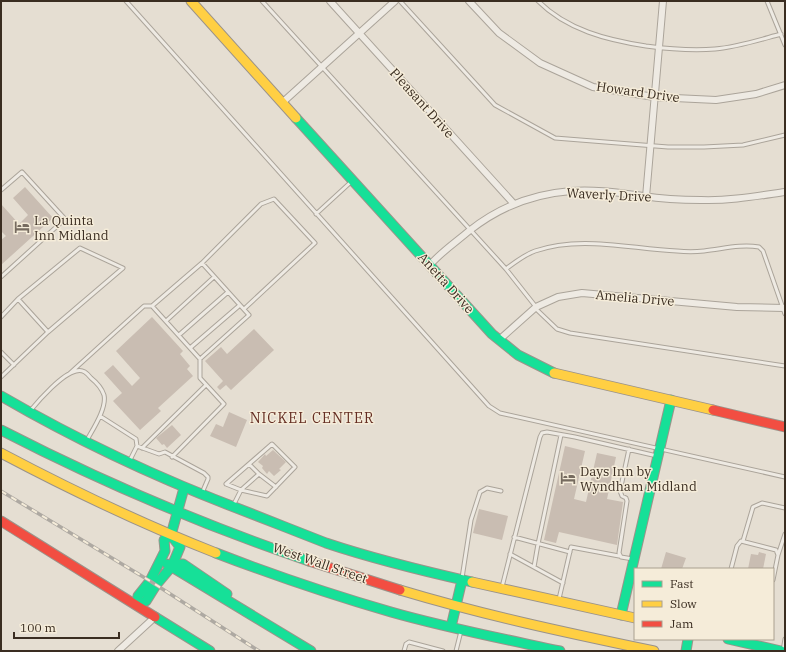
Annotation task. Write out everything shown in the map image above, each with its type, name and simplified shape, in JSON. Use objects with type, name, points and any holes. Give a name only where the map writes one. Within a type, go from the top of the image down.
[{"type":"street","name":"Anetta Drive","points":[[191,1],[430,265],[499,340],[511,350],[528,361],[557,374],[785,427]]},
{"type":"street","name":"Pleasant Drive","points":[[330,1],[514,204]]},
{"type":"street","points":[[283,102],[395,1]]},
{"type":"street","name":"Howard Drive","points":[[469,1],[499,33],[540,63],[593,87],[654,97],[716,100],[756,94],[785,85]]},
{"type":"street","points":[[646,196],[663,1]]},
{"type":"street","name":"Waverly Drive","points":[[430,265],[459,238],[501,209],[537,196],[572,190],[614,192],[701,200],[740,199],[785,192]]},
{"type":"street","name":"Amelia Drive","points":[[499,340],[536,307],[558,297],[582,293],[784,310]]},
{"type":"street","name":"West Wall Street","points":[[1,396],[128,463],[201,495],[327,543],[420,571],[634,618]]},
{"type":"street","points":[[621,615],[671,400]]},
{"type":"street","name":"West Wall Street","points":[[1,430],[87,473],[177,512],[292,555],[385,586],[456,606],[545,628],[654,651]]},
{"type":"street","name":"West Wall Street","points":[[1,452],[46,477],[171,535],[278,576],[392,612],[541,649],[560,651]]},
{"type":"street","points":[[137,605],[138,596],[150,581],[165,551],[164,540],[171,535],[184,488]]},
{"type":"street","points":[[1,521],[210,651]]},
{"type":"street","points":[[137,605],[146,601],[156,585],[172,566],[180,547],[171,535]]},
{"type":"street","points":[[161,560],[311,651]]},
{"type":"street","points":[[451,627],[462,580]]},
{"type":"street","points":[[118,651],[155,617]]},
{"type":"street","points":[[686,651],[688,640]]},
{"type":"street","points":[[736,640],[760,643],[782,651]]},
{"type":"lane","points":[[126,1],[489,406],[500,412],[659,452],[785,477]]},
{"type":"lane","points":[[262,1],[471,230],[506,269],[536,307],[557,329],[570,333],[785,366]]},
{"type":"lane","points":[[400,1],[494,104],[555,138],[668,147],[704,147],[743,145],[785,134]]},
{"type":"lane","points":[[538,1],[558,17],[593,34],[621,42],[658,48],[678,50],[733,47],[781,34]]},
{"type":"lane","points":[[767,1],[785,45]]},
{"type":"lane","points":[[1,190],[22,172],[65,219],[1,277]]},
{"type":"lane","points":[[316,214],[354,180]]},
{"type":"lane","points":[[29,412],[40,399],[144,306],[152,306],[202,263],[261,204],[274,199],[315,243],[244,309]]},
{"type":"lane","points":[[506,269],[521,257],[534,251],[548,247],[570,244],[596,243],[677,251],[704,251],[738,246],[759,247],[763,251],[784,310]]},
{"type":"lane","points":[[1,316],[18,299],[80,248],[123,268],[48,332],[1,376]]},
{"type":"lane","points":[[200,359],[249,315],[202,263]]},
{"type":"lane","points":[[166,321],[214,277]]},
{"type":"lane","points":[[179,335],[228,292]]},
{"type":"lane","points":[[18,299],[48,332]]},
{"type":"lane","points":[[190,348],[240,305]]},
{"type":"lane","points":[[152,306],[200,359],[200,378],[224,404],[172,457]]},
{"type":"lane","points":[[1,352],[14,365]]},
{"type":"lane","points":[[68,374],[79,370],[85,372],[101,389],[104,395],[104,402],[100,416],[86,442]]},
{"type":"lane","points":[[142,448],[206,385]]},
{"type":"lane","points":[[100,416],[136,439],[137,446],[128,463]]},
{"type":"lane","points":[[501,588],[542,433],[547,432],[629,449],[659,452]]},
{"type":"lane","points":[[534,567],[561,435]]},
{"type":"lane","points":[[272,444],[294,467],[276,487],[267,496],[241,490],[226,484],[272,444]]},
{"type":"lane","points":[[137,446],[159,454],[165,452],[204,473],[208,479],[201,495]]},
{"type":"lane","points":[[619,556],[618,553],[627,501],[626,498],[622,496],[620,491],[629,449]]},
{"type":"lane","points":[[249,464],[276,487]]},
{"type":"lane","points":[[233,507],[241,490],[259,474]]},
{"type":"lane","points":[[462,580],[472,520],[480,492],[487,488],[501,491]]},
{"type":"lane","points":[[731,568],[737,546],[742,541],[754,507],[762,503],[785,508]]},
{"type":"lane","points":[[774,575],[778,555],[785,534]]},
{"type":"lane","points":[[514,538],[570,552]]},
{"type":"lane","points":[[742,541],[776,550],[778,555]]},
{"type":"lane","points":[[558,601],[571,547],[634,559]]},
{"type":"lane","points":[[510,554],[563,583]]},
{"type":"lane","points":[[456,651],[462,630]]},
{"type":"lane","points":[[782,651],[785,639]]},
{"type":"lane","points":[[404,651],[406,644],[409,642],[443,651]]},
{"type":"building","name":"La Quinta Inn Midland","points":[[25,187],[53,218],[1,265],[1,240],[6,236],[1,231],[1,204],[19,224],[28,215],[13,198]]},
{"type":"building","points":[[152,317],[183,351],[180,354],[190,366],[187,369],[193,376],[158,408],[161,411],[140,430],[113,401],[122,393],[104,373],[113,365],[132,386],[140,378],[116,351]]},
{"type":"building","points":[[254,329],[274,350],[231,390],[226,385],[220,390],[217,387],[223,381],[205,361],[221,347],[227,354]]},
{"type":"building","points":[[229,412],[247,420],[236,447],[210,436],[216,424],[223,427]]},
{"type":"building","points":[[172,425],[181,435],[167,448],[156,438]]},
{"type":"building","name":"Days Inn by Wyndham Midland","points":[[565,446],[585,451],[574,499],[586,502],[597,453],[616,457],[607,499],[623,502],[617,545],[559,532],[556,543],[544,540]]},
{"type":"building","points":[[273,450],[286,462],[279,469],[281,470],[274,476],[269,471],[267,474],[262,468],[263,466],[258,462],[265,454],[266,456]]},
{"type":"building","points":[[479,509],[508,516],[502,540],[473,533]]},
{"type":"building","points":[[666,552],[686,558],[682,568],[661,568]]},
{"type":"building","points":[[759,552],[766,554],[763,568],[748,568],[751,554],[758,555]]},
{"type":"railway","points":[[1,491],[150,581],[259,651]]},
{"type":"traffic: fast","points":[[296,118],[492,334],[518,355],[554,373]]},
{"type":"traffic: fast","points":[[1,396],[91,444],[215,500],[344,549],[435,574],[472,582]]},
{"type":"traffic: fast","points":[[621,615],[671,400]]},
{"type":"traffic: fast","points":[[1,430],[76,467],[152,501],[230,533],[309,561]]},
{"type":"traffic: fast","points":[[171,535],[180,547],[172,566],[156,585],[146,601],[137,605],[138,596],[150,581],[165,551],[164,540],[171,535],[184,488]]},
{"type":"traffic: fast","points":[[216,553],[347,599],[412,618],[560,651]]},
{"type":"traffic: fast","points":[[167,564],[311,651]]},
{"type":"traffic: fast","points":[[172,566],[183,564],[227,594]]},
{"type":"traffic: fast","points":[[451,627],[462,580]]},
{"type":"traffic: fast","points":[[155,617],[210,651]]},
{"type":"traffic: fast","points":[[686,651],[688,640]]},
{"type":"traffic: fast","points":[[732,640],[781,651]]},
{"type":"traffic: slow","points":[[191,1],[296,118]]},
{"type":"traffic: slow","points":[[554,373],[713,410]]},
{"type":"traffic: slow","points":[[1,453],[107,506],[216,553]]},
{"type":"traffic: slow","points":[[472,582],[634,618]]},
{"type":"traffic: slow","points":[[400,590],[494,616],[654,651]]},
{"type":"traffic: jam","points":[[713,410],[785,427]]},
{"type":"traffic: jam","points":[[1,521],[155,617]]},
{"type":"traffic: jam","points":[[309,561],[400,590]]},
{"type":"place","name":"La Quinta Inn Midland","points":[[22,227]]},
{"type":"place","name":"Days Inn by Wyndham Midland","points":[[568,478]]},
{"type":"district","name":"NICKEL CENTER","points":[[312,418]]}]
